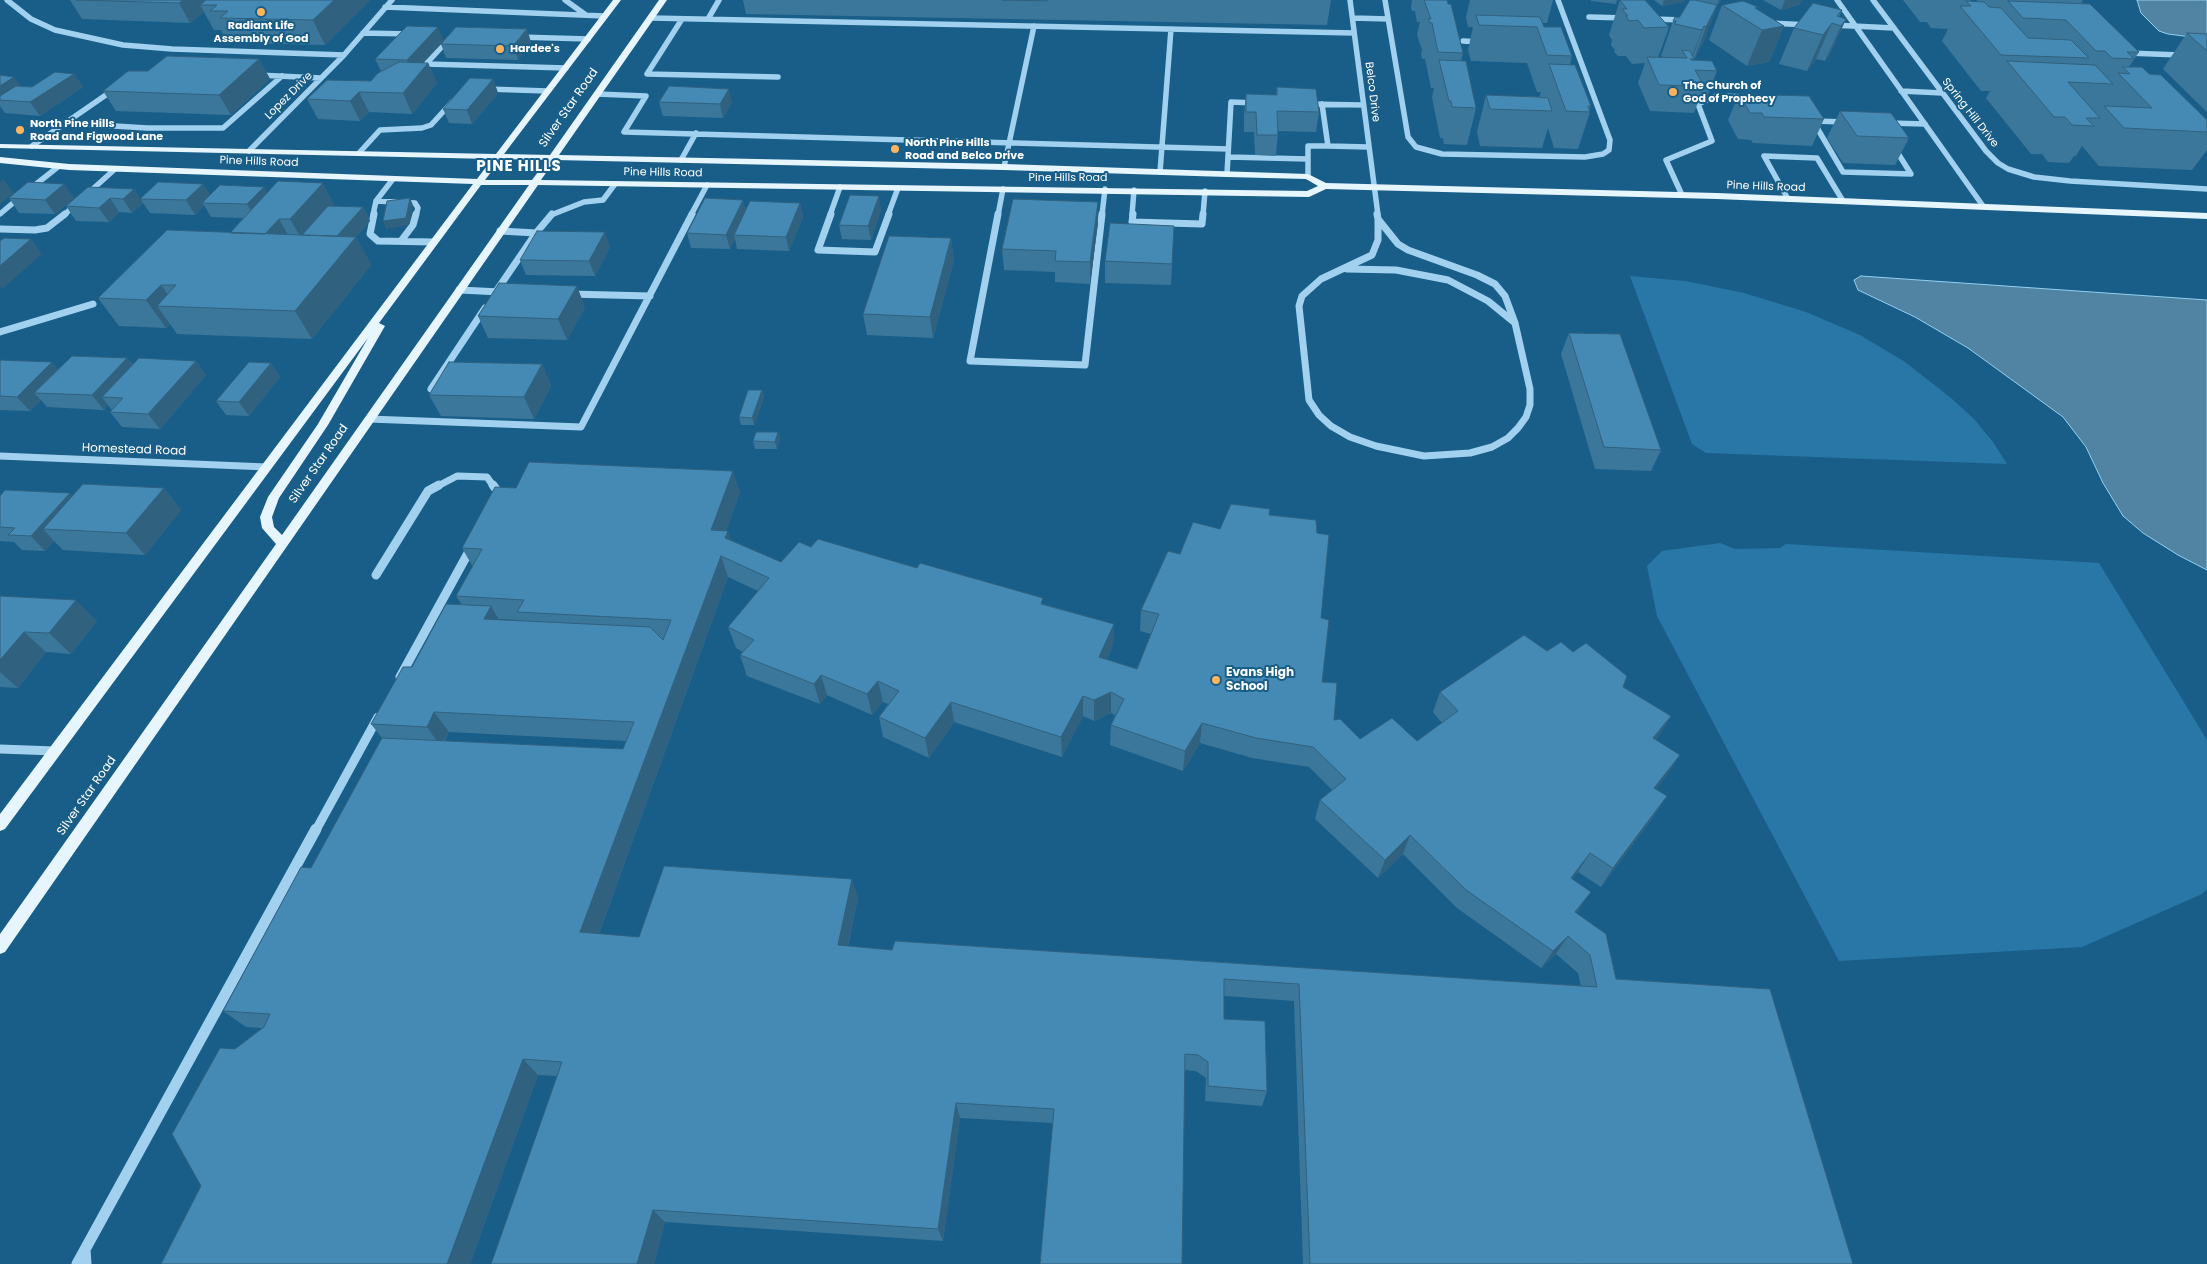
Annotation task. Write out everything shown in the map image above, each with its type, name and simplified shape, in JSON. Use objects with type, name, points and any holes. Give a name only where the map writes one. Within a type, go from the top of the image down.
[{"type":"main road","name":"Silver Star Road","points":[[0,825],[410,274],[617,0]]},
{"type":"main road","name":"Silver Star Road","points":[[0,947],[663,0]]},
{"type":"main road","name":"Pine Hills Road","points":[[0,146],[1004,167],[1226,174],[1308,177],[1324,186],[1682,195],[2207,216]]},
{"type":"main road","name":"Pine Hills Road","points":[[0,160],[115,169],[479,182],[1105,189],[1309,194],[1324,186]]},
{"type":"main road","points":[[282,543],[268,528],[266,517],[274,497],[323,425],[410,274]]},
{"type":"street","points":[[7,0],[30,19],[56,30],[123,45],[172,49],[344,55]]},
{"type":"street","name":"Lopez Drive","points":[[249,151],[344,55],[392,0]]},
{"type":"street","points":[[565,0],[586,15]]},
{"type":"street","points":[[708,19],[719,0]]},
{"type":"street","name":"Belco Drive","points":[[1341,270],[1372,255],[1378,240],[1378,219],[1350,0]]},
{"type":"street","points":[[1385,0],[1408,137],[1416,147],[1433,153],[1585,157],[1603,154],[1609,150],[1610,140],[1558,0]]},
{"type":"street","points":[[1837,0],[1983,206]]},
{"type":"street","name":"Spring Hill Drive","points":[[1873,0],[1992,157],[2008,168],[2019,173],[2088,183],[2207,189]]},
{"type":"street","points":[[385,7],[437,7],[605,16]]},
{"type":"street","points":[[1589,17],[1629,18]]},
{"type":"street","points":[[650,18],[1354,33]]},
{"type":"street","points":[[1352,18],[1388,19]]},
{"type":"street","points":[[682,19],[647,74],[778,77]]},
{"type":"street","points":[[1648,19],[1688,20]]},
{"type":"street","points":[[1757,23],[1816,25]]},
{"type":"street","points":[[1826,25],[1894,28]]},
{"type":"street","points":[[1004,167],[1034,26]]},
{"type":"street","points":[[1160,172],[1171,29]]},
{"type":"street","points":[[363,33],[413,34]]},
{"type":"street","points":[[443,35],[453,35]]},
{"type":"street","points":[[453,35],[426,64],[566,68]]},
{"type":"street","points":[[512,37],[588,38]]},
{"type":"street","points":[[1463,41],[1491,42]]},
{"type":"street","points":[[1566,45],[1575,45]]},
{"type":"street","points":[[2124,53],[2207,56]]},
{"type":"street","points":[[254,75],[321,78]]},
{"type":"street","points":[[65,123],[147,128],[223,128],[282,76]]},
{"type":"street","points":[[32,146],[120,84]]},
{"type":"street","points":[[482,89],[548,91]]},
{"type":"street","points":[[1901,91],[1942,93]]},
{"type":"street","points":[[597,94],[646,96],[624,132],[1228,149]]},
{"type":"street","points":[[1682,195],[1666,160],[1712,141],[1698,104],[1716,96],[1761,97]]},
{"type":"street","points":[[359,153],[380,130],[422,128],[431,125],[456,98]]},
{"type":"street","points":[[1226,174],[1231,102],[1267,103]]},
{"type":"street","points":[[1295,104],[1363,105]]},
{"type":"street","points":[[1322,104],[1328,146]]},
{"type":"street","points":[[1859,122],[1813,121],[1843,172],[1912,174],[1887,137]]},
{"type":"street","points":[[1878,123],[1925,124]]},
{"type":"street","points":[[681,160],[696,133]]},
{"type":"street","points":[[1308,177],[1308,146],[1368,147]]},
{"type":"street","points":[[1788,199],[1764,156],[1817,158],[1843,201]]},
{"type":"street","points":[[1228,157],[1308,159]]},
{"type":"street","points":[[0,214],[59,166]]},
{"type":"street","points":[[0,229],[36,230],[46,228],[55,223],[115,169]]},
{"type":"street","points":[[393,179],[376,201],[370,234],[378,240],[434,242]]},
{"type":"street","points":[[431,389],[536,233],[553,214],[565,208],[584,202],[603,200],[614,184]]},
{"type":"street","points":[[368,419],[581,427],[707,185]]},
{"type":"street","points":[[840,187],[818,250],[875,252],[898,188]]},
{"type":"street","points":[[1003,189],[970,361],[1085,364],[1105,189]]},
{"type":"street","points":[[1134,190],[1132,222],[1202,224],[1205,191]]},
{"type":"street","points":[[376,201],[415,203],[418,208],[413,224],[401,241]]},
{"type":"street","points":[[1378,219],[1398,244],[1408,250],[1470,272],[1495,284],[1505,296],[1515,323],[1530,389],[1530,405],[1522,422],[1508,438],[1492,447],[1478,451],[1445,455],[1408,454],[1376,446],[1350,437],[1331,426],[1319,415],[1309,400],[1299,306],[1302,296],[1309,288],[1331,273],[1341,270],[1396,270],[1448,280],[1488,301],[1515,323]]},
{"type":"street","points":[[500,231],[536,233]]},
{"type":"street","points":[[459,290],[506,292]]},
{"type":"street","points":[[564,293],[650,296]]},
{"type":"street","points":[[0,332],[93,304]]},
{"type":"street","name":"Homestead Road","points":[[0,456],[267,467]]},
{"type":"street","points":[[376,575],[428,490],[457,476],[487,476],[501,494],[496,503]]},
{"type":"street","points":[[396,685],[477,538]]},
{"type":"street","points":[[76,1264],[382,711]]},
{"type":"street","points":[[0,749],[55,751]]},
{"type":"street","points":[[85,1248],[86,1264]]},
{"type":"shaded area","points":[[2137,0],[2207,0],[2207,39],[2159,31],[2141,13]]},
{"type":"shaded area","points":[[1630,276],[1685,281],[1744,293],[1806,312],[1860,335],[1905,362],[1951,398],[1974,419],[1993,442],[2007,464],[1706,453],[1692,444]]},
{"type":"shaded area","points":[[1861,276],[2207,300],[2207,570],[2178,555],[2143,533],[2123,516],[2103,483],[2086,447],[2063,417],[1968,348],[1915,317],[1858,290],[1854,280]]},
{"type":"shaded area","points":[[1720,543],[1735,549],[1780,548],[1786,544],[2099,563],[2207,740],[2207,889],[2202,894],[2082,947],[1839,961],[1657,616],[1647,566],[1662,551]]},
{"type":"building","points":[[76,0],[183,0],[179,3]]},
{"type":"building","points":[[206,0],[334,0],[313,20],[220,18],[228,11],[210,11],[217,5],[200,5]]},
{"type":"building","points":[[1002,0],[1048,0],[1048,1]]},
{"type":"building","points":[[1424,0],[1447,0],[1448,4],[1451,4],[1463,53],[1438,52],[1432,23],[1428,19],[1431,19]]},
{"type":"building","points":[[1620,0],[1645,0],[1669,27],[1644,28],[1638,20],[1629,21],[1626,16],[1628,16],[1622,9],[1627,9]]},
{"type":"building","points":[[1690,0],[1717,5],[1706,27],[1704,26],[1702,30],[1675,24],[1676,21],[1673,21],[1675,17],[1679,18]]},
{"type":"building","points":[[1743,1],[1758,7],[1755,8],[1784,26],[1762,30],[1722,5]]},
{"type":"building","points":[[1966,1],[1984,2],[1989,7],[2001,8],[2028,38],[2071,40],[2089,58],[2001,55],[1960,6],[1971,6]]},
{"type":"building","points":[[2008,1],[2090,4],[2139,52],[2127,52],[2134,59],[2112,58],[2105,51],[2096,51],[2066,20],[2023,18]]},
{"type":"building","points":[[1813,3],[1842,10],[1837,16],[1846,19],[1841,26],[1832,23],[1823,35],[1794,28]]},
{"type":"building","points":[[1476,15],[1540,17],[1544,27],[1561,27],[1572,56],[1547,55],[1537,27],[1479,25]]},
{"type":"building","points":[[407,26],[438,27],[407,60],[375,59]]},
{"type":"building","points":[[456,27],[527,29],[513,46],[441,44]]},
{"type":"building","points":[[2187,33],[2207,34],[2207,51]]},
{"type":"building","points":[[1682,50],[1690,51],[1694,59],[1691,60],[1712,61],[1717,71],[1695,70],[1704,86],[1659,85],[1647,57],[1687,58]]},
{"type":"building","points":[[167,56],[259,59],[219,95],[103,91],[128,71],[148,71]]},
{"type":"building","points":[[1439,60],[1466,61],[1476,108],[1452,107]]},
{"type":"building","points":[[2007,61],[2095,65],[2113,84],[2068,82],[2100,118],[2086,118],[2094,126],[2072,125],[2065,117],[2054,117]]},
{"type":"building","points":[[399,62],[428,63],[403,93],[359,92],[350,101],[307,99],[327,80],[371,81],[378,73]]},
{"type":"building","points":[[1549,64],[1575,65],[1591,106],[1588,106],[1590,112],[1566,111]]},
{"type":"building","points":[[2123,67],[2142,67],[2149,74],[2161,75],[2207,120],[2207,132],[2124,128],[2104,106],[2152,108],[2118,73],[2130,74]]},
{"type":"building","points":[[55,72],[74,74],[30,102],[0,100],[0,96],[16,86],[32,87]]},
{"type":"building","points":[[0,75],[14,77],[0,86]]},
{"type":"building","points":[[470,78],[493,79],[467,110],[443,109]]},
{"type":"building","points":[[669,86],[729,89],[720,104],[659,102]]},
{"type":"building","points":[[1277,87],[1316,89],[1319,112],[1277,111],[1278,135],[1257,135],[1256,112],[1246,112],[1246,94],[1277,95]]},
{"type":"building","points":[[1739,94],[1809,96],[1824,119],[1764,117],[1762,113],[1750,113]]},
{"type":"building","points":[[1486,95],[1548,98],[1552,111],[1490,109]]},
{"type":"building","points":[[1840,111],[1891,113],[1909,138],[1857,136]]},
{"type":"building","points":[[278,181],[323,183],[290,219],[279,219],[265,234],[230,233]]},
{"type":"building","points":[[28,182],[64,184],[45,200],[9,198]]},
{"type":"building","points":[[158,182],[203,184],[186,200],[140,199]]},
{"type":"building","points":[[220,185],[264,187],[247,204],[202,203]]},
{"type":"building","points":[[88,187],[134,189],[123,199],[110,198],[99,208],[66,206]]},
{"type":"building","points":[[850,195],[879,196],[868,226],[839,225]]},
{"type":"building","points":[[410,198],[406,218],[383,221],[387,201]]},
{"type":"building","points":[[705,198],[743,200],[726,235],[687,233]]},
{"type":"building","points":[[1013,199],[1098,202],[1090,262],[1055,261],[1056,251],[1002,249]]},
{"type":"building","points":[[750,201],[800,203],[786,237],[734,235]]},
{"type":"building","points":[[328,206],[363,207],[337,236],[302,235]]},
{"type":"building","points":[[1110,223],[1174,226],[1172,264],[1105,261]]},
{"type":"building","points":[[167,230],[356,237],[295,311],[157,306],[176,285],[161,285],[146,300],[98,298]]},
{"type":"building","points":[[537,231],[605,232],[589,261],[520,260]]},
{"type":"building","points":[[889,236],[951,238],[930,317],[863,314]]},
{"type":"building","points":[[4,238],[31,239],[0,266],[0,241]]},
{"type":"building","points":[[499,283],[577,286],[558,319],[478,316]]},
{"type":"building","points":[[1569,333],[1620,334],[1661,450],[1604,447]]},
{"type":"building","points":[[72,356],[127,358],[92,395],[34,393]]},
{"type":"building","points":[[139,358],[196,361],[148,414],[110,412],[123,398],[102,397]]},
{"type":"building","points":[[0,360],[52,362],[17,397],[0,396]]},
{"type":"building","points":[[249,362],[271,363],[239,402],[216,401]]},
{"type":"building","points":[[449,362],[542,364],[524,397],[429,395]]},
{"type":"building","points":[[748,390],[762,390],[752,418],[739,417]]},
{"type":"building","points":[[756,432],[778,432],[775,442],[753,441]]},
{"type":"building","name":"Evans High School","points":[[529,462],[733,471],[711,530],[728,531],[725,538],[781,562],[799,542],[811,547],[818,539],[917,568],[920,563],[1043,598],[1041,604],[1114,624],[1099,657],[1137,669],[1159,614],[1141,610],[1168,551],[1180,554],[1193,522],[1220,529],[1231,504],[1270,509],[1269,515],[1316,520],[1317,533],[1329,535],[1321,618],[1329,620],[1322,682],[1337,683],[1334,720],[1340,719],[1360,739],[1392,718],[1417,741],[1458,711],[1440,692],[1524,635],[1547,651],[1561,642],[1573,652],[1586,643],[1627,676],[1623,687],[1671,716],[1653,738],[1680,755],[1654,788],[1667,796],[1613,868],[1590,853],[1571,878],[1591,892],[1575,912],[1606,934],[1616,979],[1770,989],[1853,1264],[1310,1264],[1299,984],[1224,979],[1224,1019],[1265,1021],[1267,1091],[1208,1086],[1208,1062],[1198,1055],[1185,1054],[1182,1264],[1040,1264],[1054,1109],[956,1103],[938,1229],[653,1210],[637,1264],[491,1264],[562,1062],[523,1059],[447,1264],[161,1264],[201,1186],[172,1134],[220,1048],[235,1049],[264,1027],[270,1014],[223,1011],[301,867],[311,868],[382,738],[623,749],[634,722],[434,712],[427,727],[371,724],[403,667],[412,667],[446,604],[491,606],[484,619],[650,627],[663,640],[671,620],[517,612],[524,600],[456,596],[482,549],[462,548],[495,487],[516,488]],"holes":[[[721,556],[769,578],[728,627],[754,640],[740,655],[814,684],[821,675],[867,694],[878,681],[899,691],[879,717],[925,738],[951,702],[1061,737],[1083,696],[1094,700],[1111,692],[1124,699],[1111,725],[1185,751],[1202,723],[1256,738],[1313,747],[1346,779],[1320,800],[1385,860],[1410,835],[1466,890],[1553,951],[1568,936],[1590,955],[1597,987],[895,941],[892,950],[838,945],[852,879],[664,866],[639,937],[580,932]]]},
{"type":"building","points":[[83,484],[164,488],[126,533],[43,529]]},
{"type":"building","points":[[5,490],[70,493],[31,536],[8,535],[15,528],[0,527],[0,496]]},
{"type":"building","points":[[0,596],[76,600],[49,633],[24,632],[0,660]]},
{"type":"place","name":"Radiant Life Assembly of God","points":[[261,12]]},
{"type":"place","name":"Hardee's","points":[[500,49]]},
{"type":"place","name":"The Church of God of Prophecy","points":[[1673,92]]},
{"type":"place","name":"North Pine Hills Road and Figwood Lane","points":[[20,130]]},
{"type":"place","name":"North Pine Hills Road and Belco Drive","points":[[895,149]]},
{"type":"place","name":"Evans High School","points":[[1216,680]]},
{"type":"district","name":"PINE HILLS","points":[[519,167]]}]
